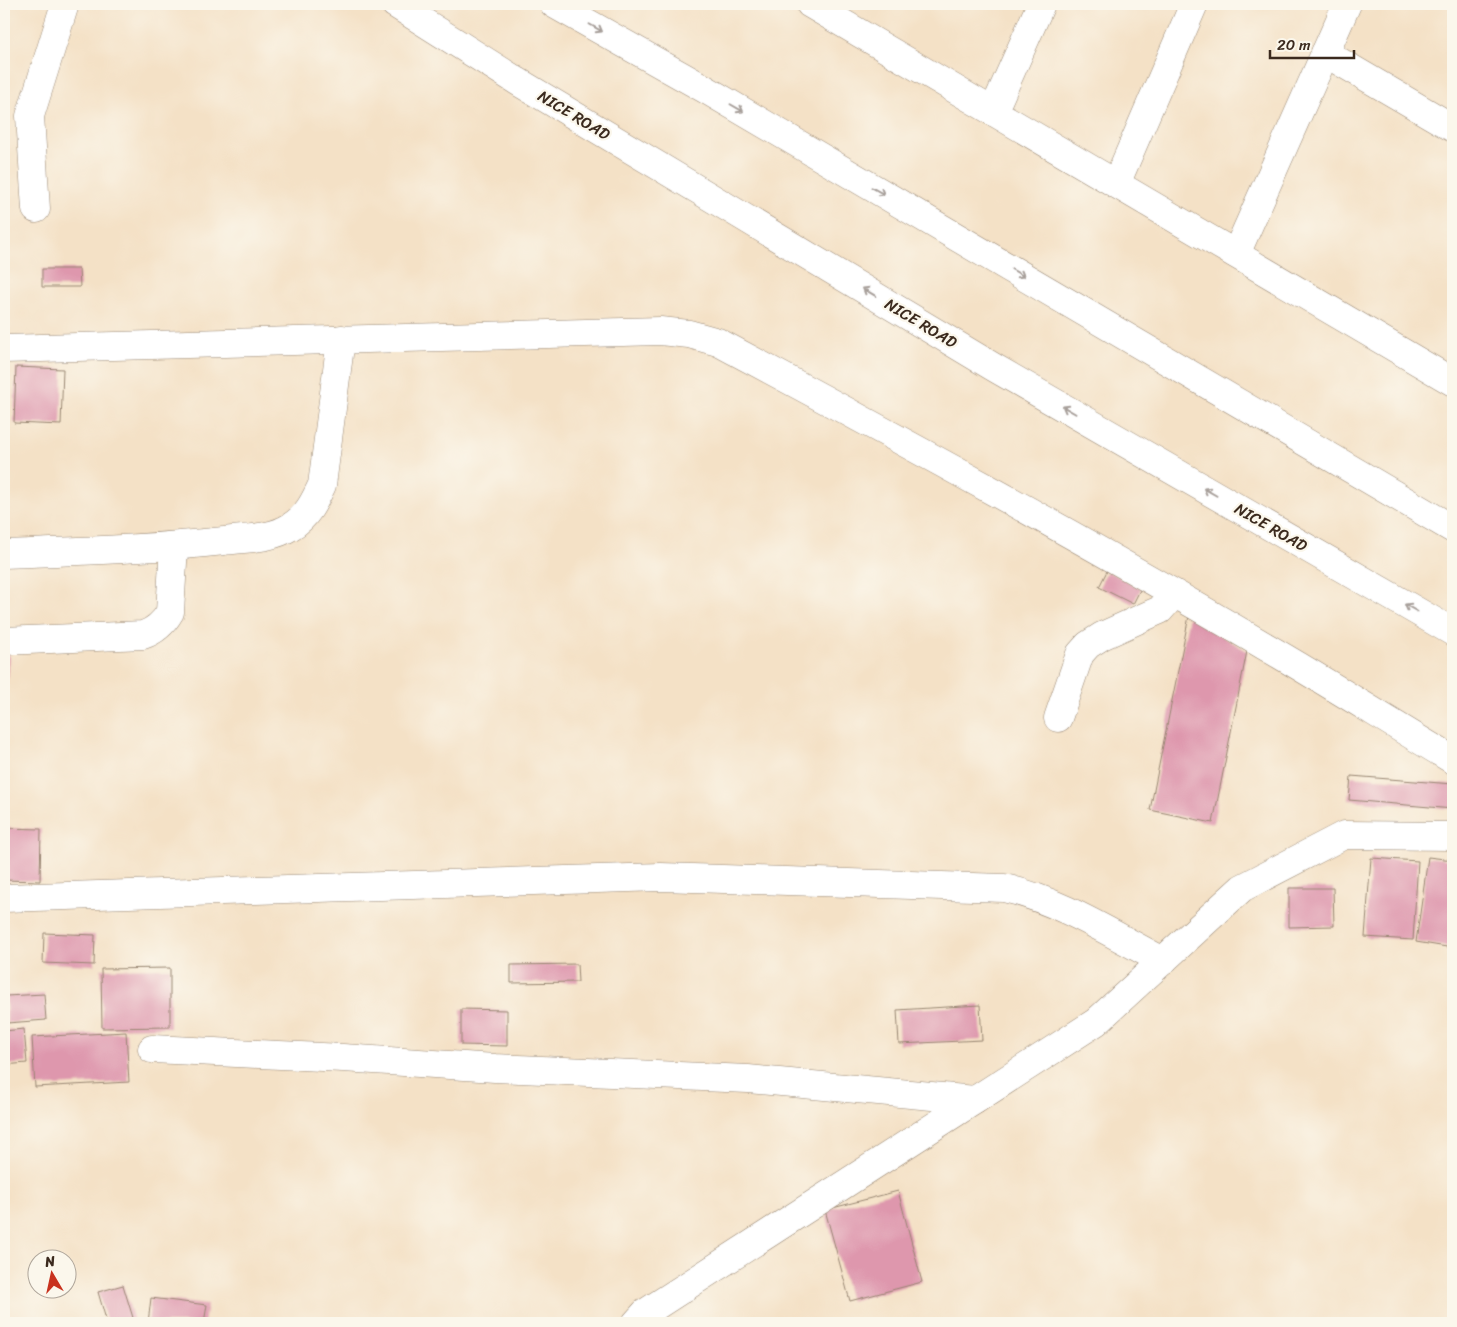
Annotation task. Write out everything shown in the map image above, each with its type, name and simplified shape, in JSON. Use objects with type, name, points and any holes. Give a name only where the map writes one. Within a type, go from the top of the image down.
[{"type":"main road","points":[[36,209],[30,116],[65,4]]},
{"type":"main road","name":"NICE ROAD","points":[[395,4],[517,81],[986,362],[1453,632]]},
{"type":"main road","points":[[554,4],[705,89],[1453,529]]},
{"type":"main road","points":[[810,4],[1453,382]]},
{"type":"main road","points":[[993,112],[1041,4]]},
{"type":"main road","points":[[1116,184],[1194,4]]},
{"type":"main road","points":[[1236,254],[1347,4]]},
{"type":"main road","points":[[1326,53],[1453,128]]},
{"type":"main road","points":[[4,349],[660,331],[689,334],[718,342],[924,452],[1174,594],[1268,648],[1453,760]]},
{"type":"main road","points":[[4,554],[174,546],[273,535],[290,528],[302,519],[312,505],[322,485],[341,339]]},
{"type":"main road","points":[[4,641],[143,635],[152,632],[165,620],[170,612],[174,546]]},
{"type":"main road","points":[[1058,718],[1080,654],[1088,645],[1102,636],[1160,610],[1174,594]]},
{"type":"main road","points":[[636,1323],[645,1313],[1096,1022],[1242,888],[1344,835],[1453,836]]},
{"type":"main road","points":[[4,898],[662,877],[1004,888],[1027,893],[1051,902],[1163,961]]},
{"type":"main road","points":[[152,1049],[343,1058],[495,1068],[748,1079],[975,1100]]},
{"type":"building","points":[[42,269],[79,269],[80,287],[42,287]]},
{"type":"building","points":[[16,367],[63,369],[61,425],[14,423]]},
{"type":"building","points":[[1107,571],[1141,588],[1133,604],[1099,587]]},
{"type":"building","points":[[1189,616],[1247,651],[1213,823],[1150,810]]},
{"type":"building","points":[[4,654],[9,655],[6,699],[4,699]]},
{"type":"building","points":[[1351,776],[1453,784],[1453,809],[1349,800]]},
{"type":"building","points":[[4,828],[41,829],[40,881],[4,880]]},
{"type":"building","points":[[1428,857],[1453,860],[1453,948],[1416,942]]},
{"type":"building","points":[[1371,858],[1418,861],[1413,940],[1365,937]]},
{"type":"building","points":[[1289,888],[1333,888],[1334,926],[1289,927]]},
{"type":"building","points":[[44,933],[95,935],[94,965],[43,963]]},
{"type":"building","points":[[577,964],[578,982],[511,983],[511,965]]},
{"type":"building","points":[[170,968],[170,1027],[102,1028],[101,969]]},
{"type":"building","points":[[44,994],[46,1020],[7,1023],[6,996]]},
{"type":"building","points":[[980,1005],[982,1040],[899,1044],[897,1010]]},
{"type":"building","points":[[461,1009],[507,1010],[507,1046],[461,1045]]},
{"type":"building","points":[[24,1029],[27,1063],[4,1065],[4,1031]]},
{"type":"building","points":[[126,1032],[129,1082],[35,1087],[32,1037]]},
{"type":"building","points":[[898,1191],[922,1282],[850,1301],[825,1210]]},
{"type":"building","points":[[123,1285],[134,1321],[107,1323],[98,1292]]},
{"type":"building","points":[[151,1298],[207,1305],[204,1323],[148,1323]]}]
